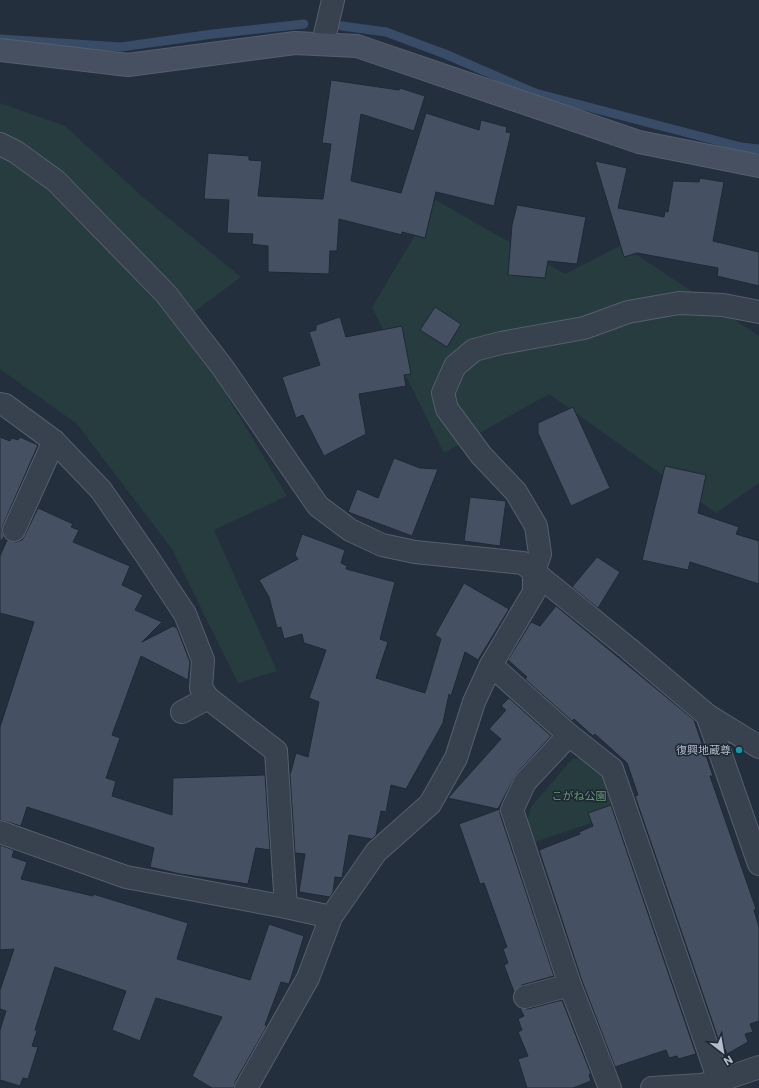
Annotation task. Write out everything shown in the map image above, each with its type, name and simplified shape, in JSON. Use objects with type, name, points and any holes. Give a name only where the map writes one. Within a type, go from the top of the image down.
[{"type":"street","points":[[323,43],[333,0]]},
{"type":"street","points":[[0,50],[128,65],[295,43],[323,43],[357,46],[639,142],[759,166]]},
{"type":"street","points":[[0,144],[16,152],[56,181],[166,294],[223,368],[318,506],[350,530],[382,545],[415,552],[523,563],[534,570],[707,715],[759,748]]},
{"type":"street","points":[[246,1088],[254,1077],[308,978],[332,917],[376,852],[430,804],[456,758],[474,702],[491,666],[534,592],[534,570],[540,554],[536,526],[516,492],[481,455],[446,409],[443,393],[455,366],[474,350],[501,343],[584,328],[628,312],[679,303],[723,305],[759,312]]},
{"type":"street","points":[[0,404],[5,405],[54,440],[100,490],[185,614],[203,660],[201,688],[208,698],[276,751],[286,907]]},
{"type":"street","points":[[14,530],[54,440]]},
{"type":"street","points":[[491,666],[569,735],[612,768],[719,1081]]},
{"type":"street","points":[[182,712],[208,698]]},
{"type":"street","points":[[707,715],[759,864]]},
{"type":"street","points":[[569,735],[525,782],[512,810],[570,985],[610,1088]]},
{"type":"street","points":[[0,832],[126,877],[332,917]]},
{"type":"street","points":[[525,998],[570,985]]},
{"type":"street","points":[[652,1088],[701,1085],[719,1081],[759,1067]]},
{"type":"green space","points":[[0,103],[65,126],[144,198],[241,277],[182,321],[287,496],[214,530],[277,671],[238,683],[172,549],[77,424],[0,369]]},
{"type":"green space","points":[[436,200],[565,274],[622,245],[759,336],[759,483],[716,513],[549,394],[444,453],[372,307]]},
{"type":"green space","name":"こがね公園","points":[[572,759],[584,759],[603,776],[617,814],[535,842],[527,821],[531,807]]},
{"type":"building","points":[[331,80],[399,90],[400,88],[425,96],[414,131],[361,114],[351,181],[401,193],[426,113],[479,130],[481,120],[507,127],[506,132],[511,133],[494,206],[436,192],[425,238],[402,232],[402,235],[339,219],[337,251],[330,251],[329,274],[268,272],[268,246],[252,244],[253,234],[227,233],[229,200],[204,199],[208,153],[249,156],[249,160],[262,161],[258,196],[323,199],[331,144],[322,143]]},
{"type":"building","points":[[595,161],[627,168],[618,208],[664,217],[665,211],[668,212],[673,181],[699,182],[700,178],[724,182],[713,241],[759,252],[759,286],[717,276],[718,268],[637,253],[624,257]]},
{"type":"building","points":[[517,205],[586,217],[577,264],[548,261],[545,278],[508,275],[512,225]]},
{"type":"building","points":[[435,307],[461,324],[447,347],[420,330]]},
{"type":"building","points":[[340,317],[346,337],[402,326],[411,374],[404,375],[406,386],[359,394],[366,434],[324,456],[303,415],[296,418],[282,377],[320,365],[309,332],[316,330],[316,325]]},
{"type":"building","points":[[573,407],[610,488],[571,506],[538,433],[538,423]]},
{"type":"building","points":[[0,437],[10,441],[12,438],[18,440],[20,437],[38,445],[3,525],[2,531],[4,537],[0,542]]},
{"type":"building","points":[[394,458],[420,468],[438,469],[412,536],[348,512],[357,489],[378,498]]},
{"type":"building","points":[[665,466],[706,475],[698,513],[739,527],[736,534],[759,541],[759,584],[690,562],[688,570],[642,560]]},
{"type":"building","points":[[470,497],[506,501],[500,546],[464,541]]},
{"type":"building","points":[[38,508],[73,524],[71,527],[79,530],[73,542],[130,566],[122,585],[143,595],[135,610],[162,622],[142,642],[173,626],[177,628],[190,662],[188,680],[141,656],[112,735],[120,738],[106,778],[116,781],[112,796],[172,815],[173,778],[265,775],[270,850],[256,848],[248,884],[180,874],[150,867],[154,848],[27,807],[21,826],[0,820],[0,727],[34,622],[0,613],[0,556],[7,540],[16,542],[22,540]]},
{"type":"building","points":[[302,534],[345,550],[341,563],[347,566],[346,569],[395,582],[380,639],[388,642],[376,678],[425,693],[441,639],[435,635],[464,583],[509,609],[478,660],[465,652],[451,696],[449,694],[443,723],[406,789],[391,785],[386,812],[381,811],[376,835],[372,839],[349,835],[342,878],[335,877],[333,892],[330,897],[299,892],[305,854],[295,853],[290,775],[296,753],[308,757],[319,702],[309,698],[326,650],[304,643],[302,634],[284,639],[281,627],[277,628],[269,597],[259,580],[298,559],[295,555]]},
{"type":"building","points":[[597,557],[620,572],[598,608],[572,587]]},
{"type":"building","points":[[556,606],[694,720],[713,776],[710,776],[756,909],[754,910],[759,927],[759,1021],[750,1024],[753,1032],[745,1034],[748,1042],[727,1054],[725,1049],[722,1050],[635,796],[638,795],[627,763],[595,734],[593,736],[574,719],[572,721],[525,679],[527,677],[508,660],[531,622],[540,626]]},
{"type":"building","points":[[509,698],[551,736],[516,774],[498,809],[448,798],[501,739],[489,729],[506,710],[501,706]]},
{"type":"building","points":[[611,805],[696,1054],[678,1059],[677,1056],[669,1058],[666,1050],[615,1067],[582,981],[539,850],[580,834],[579,832],[593,826],[588,813]]},
{"type":"building","points":[[500,809],[500,814],[554,976],[522,985],[514,992],[504,965],[508,963],[503,949],[507,947],[484,883],[480,884],[459,824]]},
{"type":"building","points":[[0,845],[14,850],[12,857],[27,862],[21,879],[93,896],[93,894],[188,923],[177,959],[250,980],[269,924],[304,936],[289,984],[281,982],[265,1025],[267,1026],[235,1082],[234,1088],[212,1088],[192,1076],[222,1017],[156,998],[140,1041],[112,1030],[126,991],[55,967],[35,1030],[37,1031],[32,1046],[38,1047],[28,1079],[23,1078],[20,1086],[0,1080],[0,1030],[6,1011],[0,1009],[0,990],[14,949],[0,950]]},
{"type":"building","points":[[562,1000],[591,1074],[589,1075],[591,1081],[573,1088],[527,1088],[518,1059],[528,1056],[518,1032],[522,1030],[518,1019],[524,1016],[520,1008],[528,1009]]},
{"type":"waterway","points":[[0,39],[121,47],[213,34],[304,24]]},
{"type":"waterway","points":[[342,26],[386,32],[445,54],[535,93],[741,147],[759,149]]},
{"type":"place","name":"復興地蔵尊","points":[[739,750]]}]
